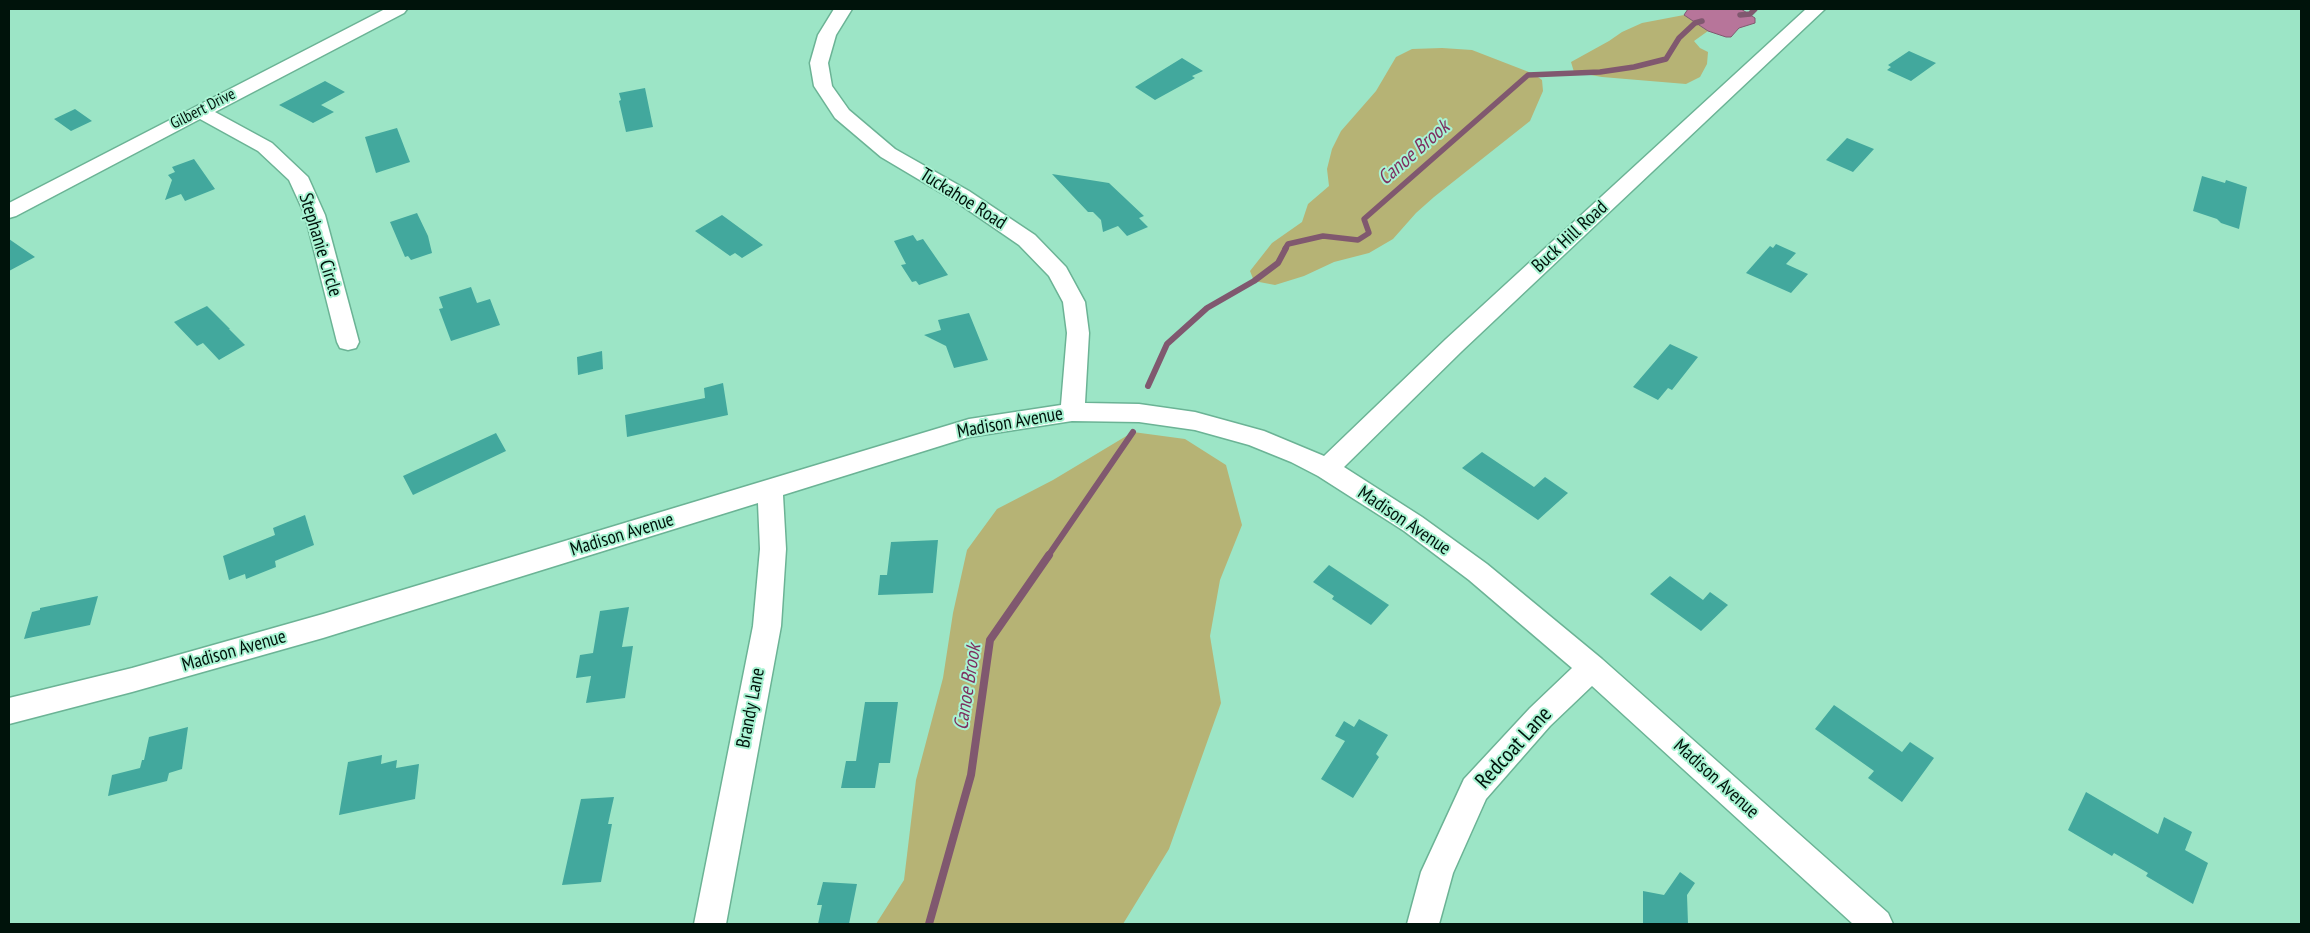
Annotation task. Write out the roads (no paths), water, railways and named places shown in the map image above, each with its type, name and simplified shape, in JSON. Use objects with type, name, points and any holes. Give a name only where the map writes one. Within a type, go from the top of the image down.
[{"type":"street","name":"Gilbert Drive","points":[[9,211],[398,9]]},
{"type":"street","name":"Tuckahoe Road","points":[[843,9],[827,35],[819,63],[823,86],[842,114],[888,153],[962,196],[1027,240],[1058,272],[1074,302],[1078,333],[1072,412]]},
{"type":"street","name":"Buck Hill Road","points":[[1326,469],[1454,345],[1816,9]]},
{"type":"street","name":"Stephanie Circle","points":[[199,112],[265,147],[298,177],[315,215],[348,342]]},
{"type":"street","name":"Madison Avenue","points":[[9,710],[132,680],[323,626],[969,428],[1072,412],[1140,413],[1194,421],[1255,438],[1300,455],[1326,469],[1420,529],[1478,572],[1592,668],[1877,924]]},
{"type":"street","name":"Brandy Lane","points":[[710,924],[767,626],[773,549],[770,489]]},
{"type":"street","name":"Redcoat Lane","points":[[1423,924],[1437,872],[1475,789],[1540,717],[1592,668]]},
{"type":"waterway","name":"Canoe Brook","points":[[1740,15],[1750,14],[1755,9]]},
{"type":"waterway","name":"Canoe Brook","points":[[1285,249],[1288,244],[1323,236],[1358,240],[1369,233],[1364,219],[1528,75],[1600,72],[1634,67],[1666,59],[1679,38],[1695,23],[1702,21]]},
{"type":"waterway","name":"Canoe Brook","points":[[1148,386],[1167,344],[1207,308],[1254,281],[1278,263],[1286,248]]},
{"type":"waterway","name":"Canoe Brook","points":[[1048,556],[1133,432]]},
{"type":"waterway","name":"Canoe Brook","points":[[929,924],[971,775],[990,640],[1049,555]]}]
